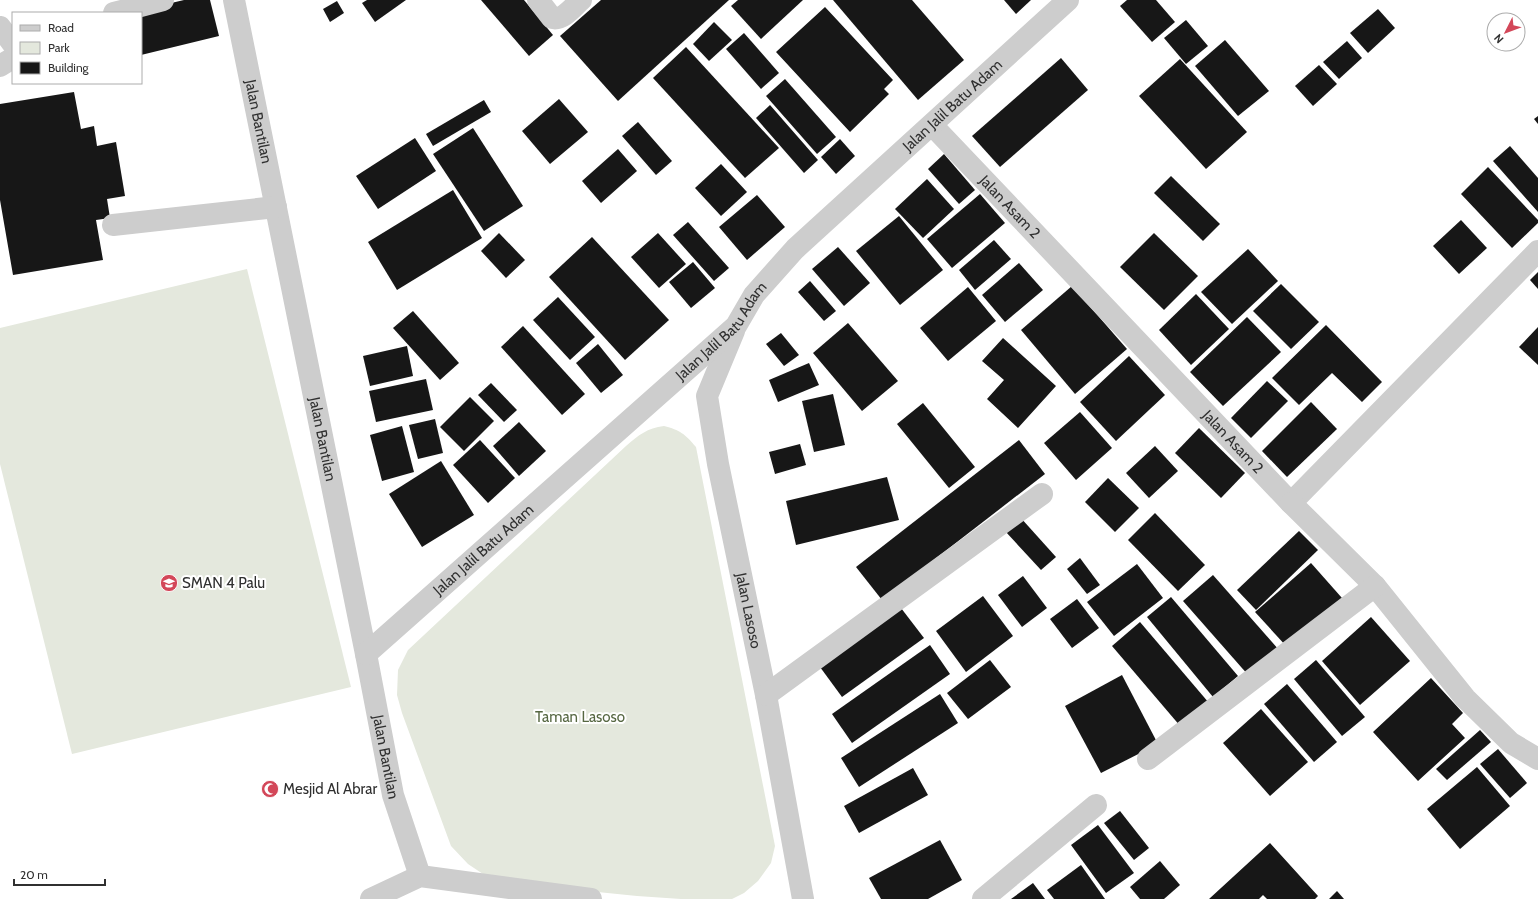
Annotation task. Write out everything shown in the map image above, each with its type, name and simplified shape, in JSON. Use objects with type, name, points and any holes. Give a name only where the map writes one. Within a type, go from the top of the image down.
[{"type":"street","points":[[118,12],[163,0]]},
{"type":"street","name":"Jalan Bantilan","points":[[234,0],[393,795],[420,876]]},
{"type":"street","points":[[538,0],[552,18],[556,19],[564,16],[581,0]]},
{"type":"street","name":"Jalan Jalil Batu Adam","points":[[366,654],[736,326],[754,295],[795,249],[1068,0]]},
{"type":"street","points":[[0,28],[12,43]]},
{"type":"street","points":[[0,66],[12,59]]},
{"type":"street","name":"Jalan Asam 2","points":[[932,125],[1292,503],[1375,586],[1465,698],[1511,743],[1538,759]]},
{"type":"street","points":[[113,225],[276,207]]},
{"type":"street","points":[[1292,503],[1538,251]]},
{"type":"street","name":"Jalan Lasoso","points":[[736,326],[707,396],[718,464],[766,695],[803,899]]},
{"type":"street","points":[[766,695],[1042,494]]},
{"type":"street","points":[[1148,759],[1375,586]]},
{"type":"street","points":[[983,899],[1096,806]]},
{"type":"street","points":[[371,899],[420,876],[591,899]]},
{"type":"green space","points":[[247,269],[351,687],[72,754],[0,464],[0,328]]},
{"type":"green space","name":"Taman Lasoso","points":[[664,426],[682,433],[696,447],[775,846],[771,863],[758,881],[744,893],[732,899],[681,899],[637,896],[509,883],[486,876],[468,864],[451,846],[402,713],[397,695],[398,670],[408,650],[626,446],[653,428]]},
{"type":"building","points":[[184,0],[210,0],[219,36],[142,55],[142,12],[133,12]]},
{"type":"building","points":[[367,0],[406,0],[375,22],[362,3]]},
{"type":"building","points":[[481,0],[524,0],[553,35],[529,56]]},
{"type":"building","points":[[601,0],[729,0],[618,101],[560,36]]},
{"type":"building","points":[[738,0],[803,0],[761,39],[731,6]]},
{"type":"building","points":[[833,0],[912,0],[964,60],[918,100]]},
{"type":"building","points":[[1004,0],[1031,0],[1016,14]]},
{"type":"building","points":[[1127,0],[1156,0],[1175,22],[1152,42],[1120,6]]},
{"type":"building","points":[[337,1],[344,13],[330,22],[323,9]]},
{"type":"building","points":[[825,7],[893,80],[884,89],[889,94],[850,132],[776,52]]},
{"type":"building","points":[[1378,9],[1395,28],[1368,53],[1350,33]]},
{"type":"building","points":[[1186,20],[1208,46],[1186,64],[1164,38]]},
{"type":"building","points":[[714,22],[732,40],[709,61],[693,44]]},
{"type":"building","points":[[744,33],[779,73],[761,89],[726,49]]},
{"type":"building","points":[[1225,40],[1269,91],[1238,116],[1195,66]]},
{"type":"building","points":[[1347,41],[1362,58],[1339,79],[1323,62]]},
{"type":"building","points":[[686,47],[779,148],[745,178],[653,78]]},
{"type":"building","points":[[1061,58],[1088,90],[1000,167],[972,136]]},
{"type":"building","points":[[1180,59],[1247,132],[1206,169],[1139,96]]},
{"type":"building","points":[[1319,65],[1337,84],[1313,106],[1295,86]]},
{"type":"building","points":[[785,79],[836,137],[817,154],[766,96]]},
{"type":"building","points":[[74,92],[81,129],[94,126],[97,146],[116,142],[125,196],[107,199],[110,218],[96,220],[103,260],[13,275],[0,200],[0,104]]},
{"type":"building","points":[[559,99],[588,132],[550,164],[522,131]]},
{"type":"building","points":[[484,100],[491,112],[433,146],[426,134]]},
{"type":"building","points":[[770,105],[818,160],[804,173],[756,118]]},
{"type":"building","points":[[1538,116],[1538,124],[1534,119]]},
{"type":"building","points":[[638,122],[672,161],[656,175],[622,136]]},
{"type":"building","points":[[473,128],[523,206],[484,231],[433,154]]},
{"type":"building","points":[[415,138],[436,171],[378,209],[356,176]]},
{"type":"building","points":[[840,139],[855,156],[836,174],[821,157]]},
{"type":"building","points":[[1510,146],[1538,178],[1538,212],[1493,161]]},
{"type":"building","points":[[618,149],[637,171],[601,203],[582,181]]},
{"type":"building","points":[[944,154],[975,190],[959,204],[928,169]]},
{"type":"building","points":[[721,164],[747,192],[721,216],[695,188]]},
{"type":"building","points":[[1488,167],[1538,220],[1538,223],[1512,248],[1461,194]]},
{"type":"building","points":[[1171,176],[1220,224],[1203,241],[1154,193]]},
{"type":"building","points":[[927,179],[954,209],[923,238],[895,209]]},
{"type":"building","points":[[453,190],[482,238],[397,290],[368,242]]},
{"type":"building","points":[[980,194],[1005,223],[952,268],[927,239]]},
{"type":"building","points":[[757,195],[785,227],[747,260],[719,227]]},
{"type":"building","points":[[899,216],[943,270],[900,305],[856,251]]},
{"type":"building","points":[[1461,220],[1487,248],[1459,274],[1433,246]]},
{"type":"building","points":[[688,222],[729,268],[714,281],[673,235]]},
{"type":"building","points":[[499,233],[525,260],[506,278],[481,251]]},
{"type":"building","points":[[658,233],[686,264],[659,288],[631,257]]},
{"type":"building","points":[[1154,233],[1198,276],[1164,310],[1120,267]]},
{"type":"building","points":[[592,237],[669,320],[625,360],[549,277]]},
{"type":"building","points":[[994,240],[1011,259],[975,290],[959,270]]},
{"type":"building","points":[[838,247],[870,283],[844,306],[812,269]]},
{"type":"building","points":[[1248,249],[1278,281],[1232,324],[1201,292]]},
{"type":"building","points":[[693,262],[715,288],[691,308],[669,282]]},
{"type":"building","points":[[1019,263],[1043,290],[1005,322],[982,295]]},
{"type":"building","points":[[1538,272],[1538,289],[1530,280]]},
{"type":"building","points":[[810,281],[836,311],[824,321],[798,292]]},
{"type":"building","points":[[1281,284],[1319,322],[1291,349],[1253,311]]},
{"type":"building","points":[[1072,286],[1127,349],[1075,394],[1021,330]]},
{"type":"building","points":[[968,287],[996,321],[948,361],[920,328]]},
{"type":"building","points":[[1196,294],[1229,329],[1191,365],[1159,330]]},
{"type":"building","points":[[558,297],[595,337],[570,360],[533,320]]},
{"type":"building","points":[[413,311],[459,363],[440,380],[393,328]]},
{"type":"building","points":[[1247,317],[1281,352],[1223,406],[1190,372]]},
{"type":"building","points":[[848,323],[898,381],[862,411],[813,353]]},
{"type":"building","points":[[1326,325],[1382,382],[1362,402],[1332,373],[1299,405],[1272,378]]},
{"type":"building","points":[[523,326],[585,394],[562,415],[501,347]]},
{"type":"building","points":[[1538,327],[1538,365],[1519,347]]},
{"type":"building","points":[[781,333],[799,355],[784,366],[766,344]]},
{"type":"building","points":[[1003,338],[1056,386],[1018,428],[987,399],[1004,380],[982,361]]},
{"type":"building","points":[[598,344],[623,375],[601,393],[576,363]]},
{"type":"building","points":[[407,346],[413,376],[370,386],[363,356]]},
{"type":"building","points":[[1129,356],[1165,395],[1116,441],[1080,402]]},
{"type":"building","points":[[809,363],[819,385],[778,402],[769,380]]},
{"type":"building","points":[[426,379],[433,410],[376,422],[369,391]]},
{"type":"building","points":[[1267,381],[1288,401],[1251,438],[1231,418]]},
{"type":"building","points":[[491,383],[517,410],[504,422],[478,395]]},
{"type":"building","points":[[833,394],[845,445],[814,452],[802,401]]},
{"type":"building","points":[[470,397],[494,421],[464,451],[440,427]]},
{"type":"building","points":[[1311,402],[1337,429],[1287,477],[1262,451]]},
{"type":"building","points":[[923,403],[975,467],[949,488],[897,424]]},
{"type":"building","points":[[1080,412],[1112,448],[1076,480],[1044,443]]},
{"type":"building","points":[[435,419],[443,453],[418,459],[409,425]]},
{"type":"building","points":[[519,422],[546,451],[519,476],[493,446]]},
{"type":"building","points":[[402,426],[414,472],[382,481],[370,435]]},
{"type":"building","points":[[1199,428],[1245,473],[1221,498],[1175,453]]},
{"type":"building","points":[[480,440],[515,478],[488,503],[453,465]]},
{"type":"building","points":[[1019,440],[1045,474],[882,600],[856,567]]},
{"type":"building","points":[[800,444],[806,465],[775,474],[769,452]]},
{"type":"building","points":[[1155,446],[1178,471],[1149,498],[1126,473]]},
{"type":"building","points":[[441,461],[474,515],[422,547],[389,494]]},
{"type":"building","points":[[887,477],[899,520],[796,545],[786,501]]},
{"type":"building","points":[[1108,478],[1139,508],[1115,532],[1085,502]]},
{"type":"building","points":[[1155,513],[1205,565],[1178,591],[1128,540]]},
{"type":"building","points":[[1020,517],[1056,557],[1041,570],[1005,531]]},
{"type":"building","points":[[1299,531],[1318,550],[1256,610],[1237,590]]},
{"type":"building","points":[[1080,558],[1100,585],[1087,594],[1067,569]]},
{"type":"building","points":[[1311,563],[1342,598],[1287,647],[1255,612]]},
{"type":"building","points":[[1137,564],[1163,598],[1114,636],[1087,602]]},
{"type":"building","points":[[1213,575],[1279,650],[1249,676],[1183,601]]},
{"type":"building","points":[[1023,576],[1047,608],[1022,627],[998,595]]},
{"type":"building","points":[[983,596],[1013,636],[966,672],[936,631]]},
{"type":"building","points":[[1171,597],[1238,676],[1213,697],[1147,617]]},
{"type":"building","points":[[1077,599],[1099,628],[1072,648],[1050,619]]},
{"type":"building","points":[[901,608],[924,638],[842,697],[820,667]]},
{"type":"building","points":[[1371,617],[1410,661],[1360,705],[1322,661]]},
{"type":"building","points":[[1140,622],[1209,703],[1181,727],[1112,646]]},
{"type":"building","points":[[930,645],[950,674],[852,743],[832,714]]},
{"type":"building","points":[[990,660],[1011,687],[968,719],[947,693]]},
{"type":"building","points":[[1316,660],[1365,717],[1342,736],[1294,679]]},
{"type":"building","points":[[1122,675],[1158,744],[1101,773],[1065,706]]},
{"type":"building","points":[[1431,678],[1463,713],[1452,724],[1465,738],[1418,781],[1373,732]]},
{"type":"building","points":[[1287,684],[1337,742],[1314,762],[1264,704]]},
{"type":"building","points":[[940,694],[958,723],[859,787],[841,758]]},
{"type":"building","points":[[1261,709],[1308,762],[1270,796],[1223,743]]},
{"type":"building","points":[[1480,730],[1491,742],[1447,780],[1436,769]]},
{"type":"building","points":[[1498,749],[1527,783],[1510,798],[1480,764]]},
{"type":"building","points":[[1477,767],[1510,806],[1460,849],[1427,809]]},
{"type":"building","points":[[913,768],[928,795],[859,833],[844,806]]},
{"type":"building","points":[[1120,811],[1149,848],[1134,860],[1104,823]]},
{"type":"building","points":[[1098,825],[1134,873],[1106,893],[1071,845]]},
{"type":"building","points":[[940,840],[962,880],[928,899],[881,899],[869,878]]},
{"type":"building","points":[[1270,843],[1318,896],[1315,899],[1267,899],[1263,895],[1259,899],[1209,899]]},
{"type":"building","points":[[1160,861],[1180,885],[1164,899],[1140,899],[1130,887]]},
{"type":"building","points":[[1081,865],[1105,899],[1054,899],[1047,890]]},
{"type":"building","points":[[1033,883],[1045,899],[1011,899]]},
{"type":"building","points":[[1337,891],[1344,899],[1329,899]]},
{"type":"place","name":"SMAN 4 Palu","points":[[169,583]]},
{"type":"place","name":"Mesjid Al Abrar","points":[[270,789]]}]
